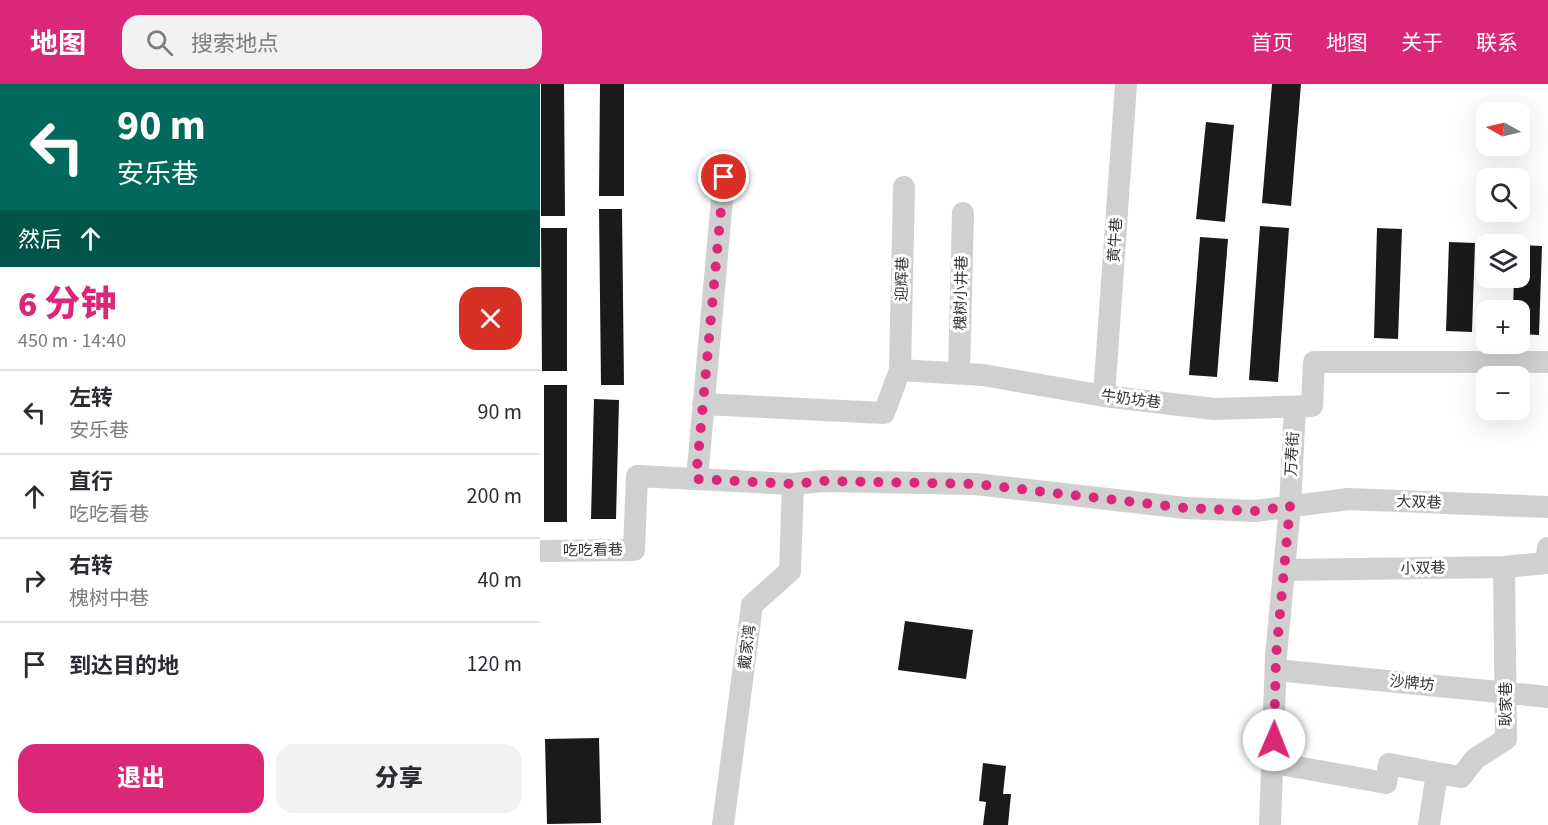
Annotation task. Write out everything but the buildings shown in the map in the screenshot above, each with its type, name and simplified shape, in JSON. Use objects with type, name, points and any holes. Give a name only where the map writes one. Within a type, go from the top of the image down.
[{"type":"lane","name":"黄牛巷","points":[[1104,396],[1126,84]]},
{"type":"lane","points":[[696,479],[724,177]]},
{"type":"lane","name":"迎辉巷","points":[[900,370],[904,187]]},
{"type":"lane","name":"槐树小井巷","points":[[959,373],[963,213]]},
{"type":"lane","points":[[1294,407],[1312,406],[1314,362],[1548,362]]},
{"type":"lane","name":"牛奶坊巷","points":[[900,370],[983,375],[1104,396],[1214,409],[1294,407]]},
{"type":"lane","points":[[703,404],[884,413],[900,370]]},
{"type":"lane","name":"万寿街","points":[[1270,825],[1276,670],[1290,506],[1294,407]]},
{"type":"lane","name":"吃吃看巷","points":[[540,551],[634,550],[638,476],[793,484]]},
{"type":"lane","name":"大双巷","points":[[793,484],[823,481],[975,484],[1186,508],[1255,511],[1348,499],[1548,507]]},
{"type":"lane","name":"戴家湾","points":[[723,825],[752,604],[790,571],[793,484]]},
{"type":"lane","name":"小双巷","points":[[1284,570],[1504,567],[1546,563],[1548,548]]},
{"type":"lane","name":"耿家巷","points":[[1437,773],[1461,777],[1474,759],[1506,739],[1504,567]]},
{"type":"lane","name":"沙牌坊","points":[[1276,670],[1548,697]]},
{"type":"lane","points":[[1274,763],[1386,783],[1389,764],[1437,773],[1429,825]]},
{"type":"route","points":[[724,177],[696,479],[793,484],[823,481],[975,484],[1186,508],[1255,511],[1290,506],[1276,656],[1274,740]]}]
